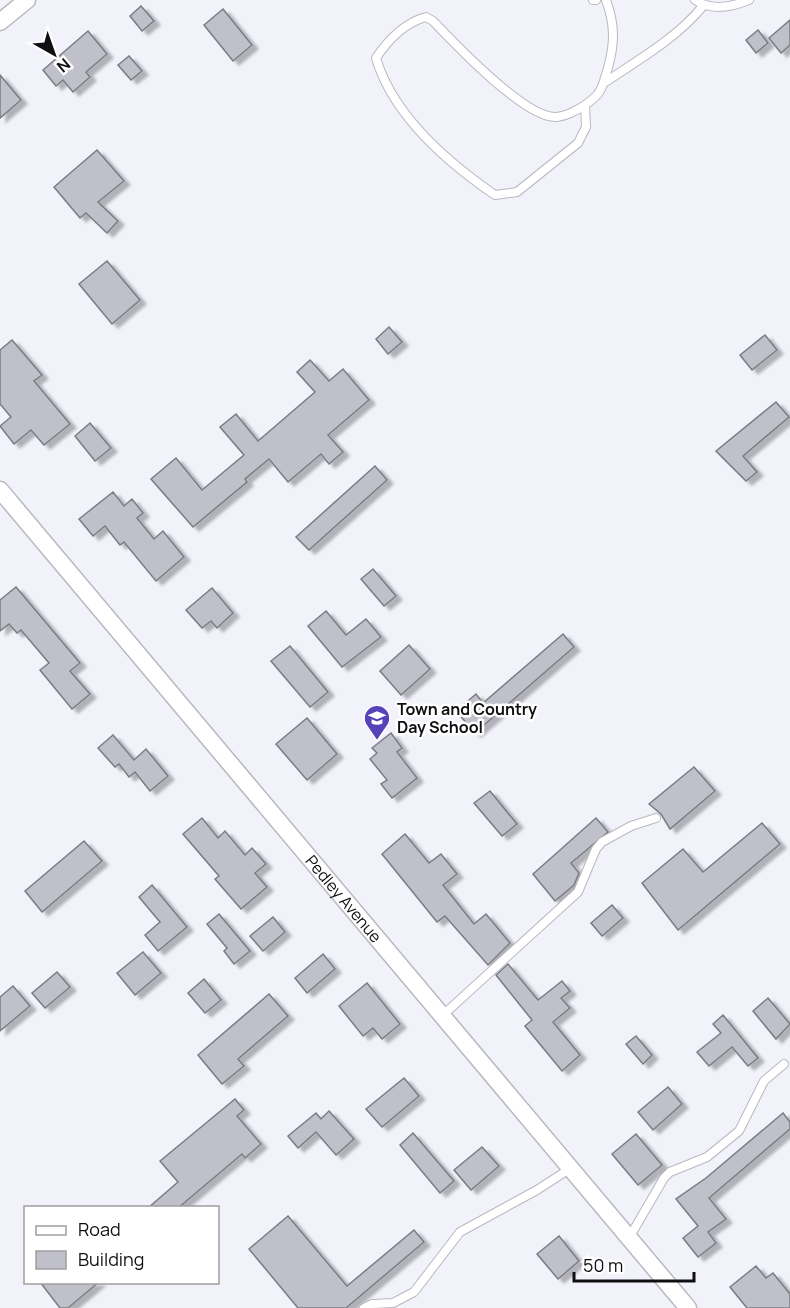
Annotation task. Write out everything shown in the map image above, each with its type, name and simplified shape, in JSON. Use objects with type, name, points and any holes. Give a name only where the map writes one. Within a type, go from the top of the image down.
[{"type":"street","points":[[0,22],[27,0]]},
{"type":"street","name":"Pedley Avenue","points":[[0,490],[688,1308]]},
{"type":"lane","points":[[585,105],[586,127],[578,143],[517,192],[495,195],[465,175],[406,114],[382,78],[376,58],[388,41],[415,20],[426,17],[515,98],[533,109],[555,117],[585,105],[600,94],[612,57],[614,21],[606,0]]},
{"type":"lane","points":[[695,0],[704,6],[735,6],[749,0]]},
{"type":"lane","points":[[604,83],[694,18],[704,6]]},
{"type":"lane","points":[[442,1016],[578,892],[596,849],[602,842],[631,826],[656,818]]},
{"type":"lane","points":[[629,1238],[664,1178],[670,1172],[706,1157],[739,1131],[764,1081],[784,1064]]},
{"type":"lane","points":[[364,1308],[372,1304],[393,1303],[414,1292],[460,1232],[537,1190],[571,1168]]},
{"type":"building","points":[[141,6],[154,21],[142,31],[130,16]]},
{"type":"building","points":[[223,9],[252,45],[233,61],[204,25]]},
{"type":"building","points":[[790,20],[790,45],[781,53],[769,38]]},
{"type":"building","points":[[758,30],[768,43],[756,53],[746,40]]},
{"type":"building","points":[[88,31],[107,54],[86,72],[90,77],[73,92],[63,80],[56,86],[43,70]]},
{"type":"building","points":[[129,56],[142,71],[131,80],[118,65]]},
{"type":"building","points":[[0,75],[21,100],[0,118]]},
{"type":"building","points":[[97,150],[124,181],[98,202],[118,221],[107,233],[86,213],[80,218],[54,187]]},
{"type":"building","points":[[107,261],[140,300],[112,324],[79,284]]},
{"type":"building","points":[[389,327],[402,342],[388,354],[376,339]]},
{"type":"building","points":[[765,335],[777,350],[752,370],[740,355]]},
{"type":"building","points":[[12,340],[42,375],[34,381],[70,424],[44,445],[31,430],[14,444],[0,426],[11,417],[0,404],[0,350]]},
{"type":"building","points":[[310,360],[329,381],[343,369],[369,400],[328,435],[343,452],[329,464],[321,454],[288,482],[269,459],[245,479],[247,482],[193,527],[151,479],[176,458],[202,490],[244,455],[220,427],[236,414],[258,441],[315,392],[297,372]]},
{"type":"building","points":[[776,402],[789,417],[743,456],[757,472],[746,481],[716,451]]},
{"type":"building","points":[[90,423],[111,448],[95,461],[75,436]]},
{"type":"building","points":[[375,466],[387,480],[309,550],[296,537]]},
{"type":"building","points":[[113,492],[124,506],[132,499],[143,513],[137,518],[154,539],[163,531],[184,557],[156,581],[124,542],[120,545],[105,526],[93,536],[79,519]]},
{"type":"building","points":[[373,569],[396,596],[384,606],[361,579]]},
{"type":"building","points":[[16,587],[80,663],[70,671],[90,694],[72,709],[40,670],[49,663],[21,630],[17,633],[9,624],[0,631],[0,600]]},
{"type":"building","points":[[212,588],[233,613],[217,628],[211,621],[202,628],[186,610]]},
{"type":"building","points":[[326,611],[346,635],[366,619],[381,637],[342,667],[308,626]]},
{"type":"building","points":[[563,634],[574,647],[475,733],[456,711],[476,694],[483,703]]},
{"type":"building","points":[[409,645],[430,669],[401,695],[380,671]]},
{"type":"building","points":[[290,646],[328,692],[310,707],[271,661]]},
{"type":"building","points":[[307,718],[337,754],[307,780],[276,744]]},
{"type":"building","points":[[391,733],[402,748],[397,752],[417,778],[392,798],[381,784],[387,780],[370,759],[377,753],[372,748]]},
{"type":"building","points":[[113,735],[134,760],[146,749],[168,776],[150,791],[135,772],[129,777],[119,764],[115,767],[98,748]]},
{"type":"building","points":[[694,767],[715,791],[670,829],[661,814],[649,804]]},
{"type":"building","points":[[490,791],[517,824],[502,836],[474,803]]},
{"type":"building","points":[[202,818],[218,838],[225,831],[245,855],[252,848],[266,864],[255,873],[267,887],[241,909],[215,879],[219,876],[183,834]]},
{"type":"building","points":[[596,818],[608,832],[571,863],[579,873],[574,885],[555,901],[533,874]]},
{"type":"building","points":[[762,823],[780,844],[678,930],[642,883],[683,849],[703,872]]},
{"type":"building","points":[[405,834],[429,863],[441,854],[457,874],[443,885],[474,924],[486,914],[510,943],[488,965],[445,916],[437,922],[382,854]]},
{"type":"building","points":[[84,841],[102,861],[42,912],[25,891]]},
{"type":"building","points":[[152,885],[187,927],[158,951],[145,935],[160,922],[139,897]]},
{"type":"building","points":[[612,905],[623,918],[602,936],[591,923]]},
{"type":"building","points":[[219,914],[250,951],[234,964],[224,951],[227,948],[207,924]]},
{"type":"building","points":[[273,917],[285,932],[263,951],[250,936]]},
{"type":"building","points":[[143,952],[161,973],[135,995],[117,973]]},
{"type":"building","points":[[323,954],[335,969],[307,993],[295,978]]},
{"type":"building","points":[[508,964],[538,1000],[562,981],[570,991],[561,998],[570,1008],[553,1022],[580,1055],[562,1071],[525,1026],[532,1020],[496,975]]},
{"type":"building","points":[[57,972],[70,987],[45,1008],[32,993]]},
{"type":"building","points":[[204,979],[221,1000],[205,1013],[188,993]]},
{"type":"building","points":[[367,983],[400,1024],[382,1039],[373,1028],[363,1036],[339,1006]]},
{"type":"building","points":[[13,986],[30,1006],[0,1031],[0,997]]},
{"type":"building","points":[[269,994],[288,1016],[238,1059],[244,1066],[222,1084],[198,1055]]},
{"type":"building","points":[[768,998],[790,1024],[776,1039],[753,1011]]},
{"type":"building","points":[[723,1015],[758,1058],[748,1066],[732,1047],[709,1066],[697,1052],[721,1033],[713,1024]]},
{"type":"building","points":[[636,1036],[652,1055],[643,1064],[626,1044]]},
{"type":"building","points":[[404,1078],[419,1096],[382,1127],[366,1109]]},
{"type":"building","points":[[668,1087],[682,1104],[653,1130],[638,1112]]},
{"type":"building","points":[[235,1099],[244,1110],[237,1116],[261,1144],[245,1158],[242,1154],[180,1206],[150,1206],[178,1182],[160,1161]]},
{"type":"building","points":[[329,1111],[354,1139],[336,1155],[316,1132],[298,1148],[288,1136],[316,1113],[321,1119]]},
{"type":"building","points":[[783,1113],[790,1122],[790,1129],[709,1198],[726,1219],[708,1232],[716,1243],[698,1257],[683,1238],[698,1226],[676,1199],[706,1178]]},
{"type":"building","points":[[413,1133],[454,1181],[440,1193],[400,1145]]},
{"type":"building","points":[[636,1134],[662,1165],[638,1185],[612,1154]]},
{"type":"building","points":[[482,1147],[499,1166],[471,1190],[454,1170]]},
{"type":"building","points":[[288,1216],[347,1286],[414,1230],[424,1242],[346,1308],[298,1308],[249,1249]]},
{"type":"building","points":[[559,1236],[579,1261],[558,1279],[537,1254]]},
{"type":"building","points":[[756,1266],[766,1278],[773,1273],[790,1294],[790,1308],[747,1308],[730,1287]]},
{"type":"building","points":[[42,1284],[97,1284],[68,1308],[60,1308]]},
{"type":"place","name":"Town and Country Day School","points":[[377,741]]}]
